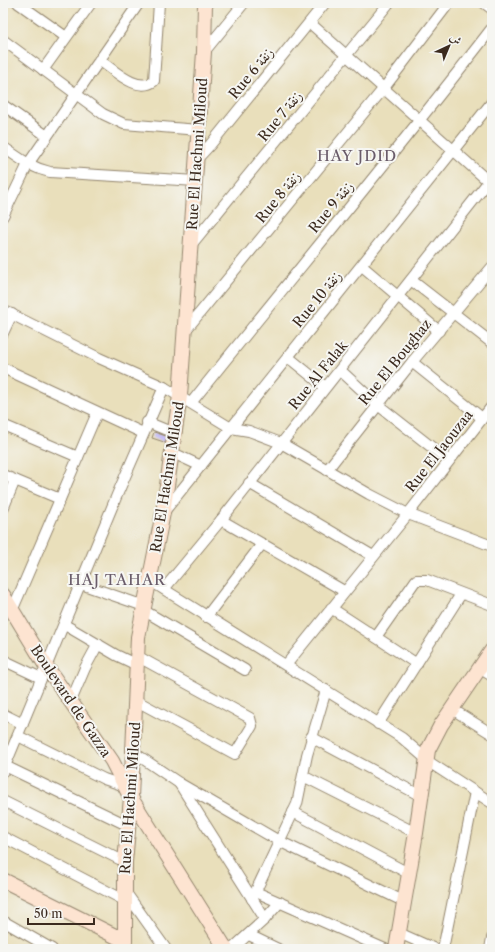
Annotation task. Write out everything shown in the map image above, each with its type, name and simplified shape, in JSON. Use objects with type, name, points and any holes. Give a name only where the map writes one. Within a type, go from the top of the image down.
[{"type":"street","points":[[18,3],[32,7],[66,37]]},
{"type":"street","points":[[44,70],[91,3]]},
{"type":"street","points":[[3,216],[28,164],[76,92],[139,3]]},
{"type":"street","points":[[99,60],[136,84],[146,85],[154,81],[159,3]]},
{"type":"street","name":"Rue El Hachmi Miloud","points":[[125,945],[125,862],[129,826],[128,792],[133,752],[138,637],[163,513],[176,434],[186,400],[185,331],[204,52],[205,3]]},
{"type":"street","points":[[204,52],[244,3]]},
{"type":"street","name":"Rue 6 زنقة","points":[[197,159],[326,3]]},
{"type":"street","name":"Rue 7 زنقة","points":[[191,245],[389,3]]},
{"type":"street","name":"Rue 8 زنقة","points":[[185,331],[384,88],[449,3]]},
{"type":"street","points":[[484,3],[492,10]]},
{"type":"street","points":[[310,23],[454,151],[490,179]]},
{"type":"street","name":"Rue 9 زنقة","points":[[186,400],[286,284],[420,121],[492,28]]},
{"type":"street","points":[[3,40],[76,92],[109,118],[124,124],[199,130]]},
{"type":"street","name":"Rue 10 زنقة","points":[[163,513],[492,102]]},
{"type":"street","points":[[3,105],[47,136]]},
{"type":"street","points":[[3,147],[39,170],[57,173],[196,181]]},
{"type":"street","name":"Rue Al Falak","points":[[164,589],[221,520],[248,483],[325,386],[340,370],[412,280],[490,179]]},
{"type":"street","points":[[362,266],[438,331]]},
{"type":"street","name":"Rue El Boughaz","points":[[327,470],[453,312],[490,272]]},
{"type":"street","points":[[412,280],[492,343]]},
{"type":"street","points":[[3,333],[7,312],[98,358],[164,387],[231,428],[249,431],[281,443],[408,514],[492,546]]},
{"type":"street","points":[[288,357],[325,386]]},
{"type":"street","points":[[412,362],[482,418]]},
{"type":"street","points":[[3,368],[97,413],[143,433]]},
{"type":"street","points":[[340,370],[378,405],[448,460]]},
{"type":"street","points":[[129,826],[4,769],[65,625],[143,433],[164,387]]},
{"type":"street","name":"Rue El Jaouzaa","points":[[286,666],[344,591],[408,514],[448,460],[492,406]]},
{"type":"street","points":[[8,609],[60,499],[97,413]]},
{"type":"street","points":[[148,422],[176,434]]},
{"type":"street","points":[[3,425],[78,457]]},
{"type":"street","points":[[173,453],[201,466]]},
{"type":"street","points":[[3,475],[60,499]]},
{"type":"street","points":[[3,509],[15,480]]},
{"type":"street","points":[[248,483],[374,556]]},
{"type":"street","points":[[221,520],[344,591]]},
{"type":"street","points":[[206,617],[262,544]]},
{"type":"street","points":[[149,580],[402,738],[426,758],[492,803]]},
{"type":"street","points":[[376,637],[416,580],[427,580],[492,605]]},
{"type":"street","points":[[81,584],[143,608],[245,670]]},
{"type":"street","points":[[378,724],[461,594]]},
{"type":"street","name":"Boulevard de Gazza","points":[[3,595],[8,609],[44,672],[71,701],[112,761],[128,792],[226,949]]},
{"type":"street","points":[[331,608],[417,664]]},
{"type":"street","points":[[65,625],[116,655],[137,661],[250,718],[252,726],[235,754],[135,700]]},
{"type":"street","points":[[71,701],[85,668],[98,644]]},
{"type":"street","points":[[396,949],[403,901],[416,833],[426,758],[433,739],[492,650]]},
{"type":"street","points":[[3,660],[44,672]]},
{"type":"street","points":[[479,668],[492,676]]},
{"type":"street","points":[[254,896],[293,812],[312,737],[326,690]]},
{"type":"street","points":[[452,709],[492,734]]},
{"type":"street","points":[[3,714],[23,724]]},
{"type":"street","points":[[18,736],[128,792]]},
{"type":"street","points":[[312,737],[421,796]]},
{"type":"street","points":[[133,752],[179,783],[279,841],[403,901]]},
{"type":"street","points":[[303,776],[416,833]]},
{"type":"street","points":[[179,783],[254,896],[265,919]]},
{"type":"street","points":[[443,949],[475,792]]},
{"type":"street","points":[[3,801],[125,862]]},
{"type":"street","points":[[293,812],[408,873]]},
{"type":"street","points":[[3,837],[124,895],[166,949]]},
{"type":"street","points":[[3,880],[125,945]]},
{"type":"street","points":[[254,896],[280,902],[385,949]]},
{"type":"street","points":[[232,949],[249,935],[280,902]]},
{"type":"street","points":[[3,921],[52,949]]},
{"type":"street","points":[[399,933],[435,949]]},
{"type":"street","points":[[249,935],[278,949]]},
{"type":"street","points":[[490,949],[492,938]]},
{"type":"building","points":[[154,432],[172,438],[170,444],[152,438]]},
{"type":"district","name":"HAY JDID","points":[[357,156]]},
{"type":"district","name":"HAJ TAHAR","points":[[117,580]]}]
